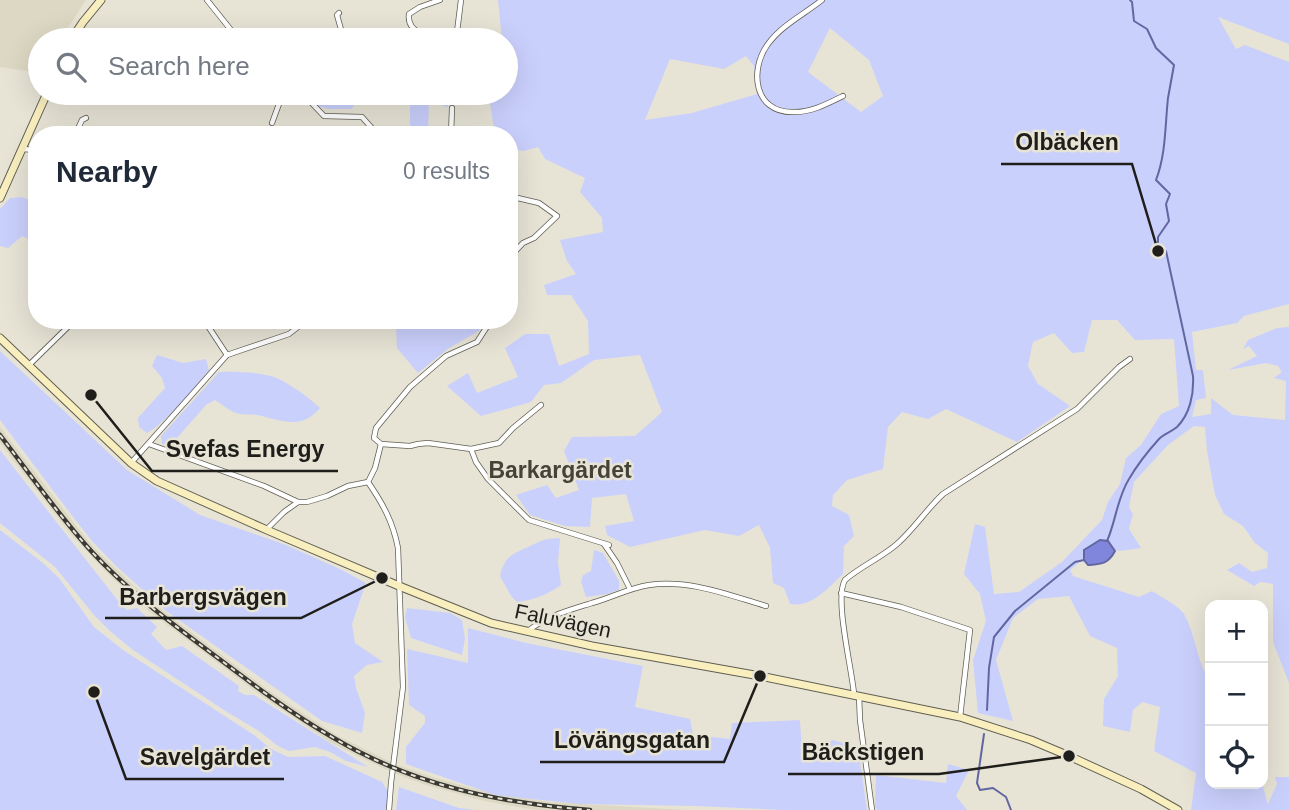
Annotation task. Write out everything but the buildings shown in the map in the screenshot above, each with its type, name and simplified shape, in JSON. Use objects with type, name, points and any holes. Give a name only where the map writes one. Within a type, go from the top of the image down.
[{"type":"street","points":[[79,28],[100,0]]},
{"type":"street","points":[[207,0],[228,28]]},
{"type":"street","points":[[412,28],[408,22],[409,14],[440,0]]},
{"type":"street","points":[[457,28],[461,0]]},
{"type":"street","points":[[822,0],[787,24],[767,46],[758,65],[759,92],[772,108],[792,113],[822,107],[843,96]]},
{"type":"street","points":[[339,13],[337,15],[341,28]]},
{"type":"street","points":[[32,126],[42,105]]},
{"type":"street","points":[[272,123],[279,105]]},
{"type":"street","points":[[314,105],[324,116],[362,117],[370,126]]},
{"type":"street","points":[[452,108],[452,126]]},
{"type":"street","points":[[79,126],[86,118]]},
{"type":"street","points":[[0,198],[28,136]]},
{"type":"street","points":[[22,149],[28,149]]},
{"type":"street","points":[[518,199],[540,203],[557,216],[518,248]]},
{"type":"street","points":[[29,365],[66,329]]},
{"type":"street","points":[[210,329],[227,355]]},
{"type":"street","points":[[131,463],[227,355],[289,334],[295,329]]},
{"type":"street","points":[[485,329],[477,341],[446,356],[410,387],[376,428],[374,438],[381,444],[410,446],[428,443],[471,449],[499,443],[541,405]]},
{"type":"street","name":"Faluvägen","points":[[0,338],[131,463],[157,481],[491,623],[593,646],[960,717],[1031,740],[1069,756],[1141,789],[1178,810]]},
{"type":"street","points":[[872,810],[841,593],[845,580],[895,546],[943,494],[1077,409],[1130,359]]},
{"type":"street","points":[[149,443],[264,485],[298,502],[307,502],[348,486],[368,482]]},
{"type":"street","points":[[368,482],[381,444]]},
{"type":"street","points":[[471,449],[475,462],[488,479],[529,520],[606,544],[630,589]]},
{"type":"street","points":[[368,482],[384,506],[394,528],[398,548],[403,687],[389,810]]},
{"type":"street","points":[[267,530],[298,502]]},
{"type":"street","points":[[528,631],[538,622],[648,585],[674,583],[699,587],[765,606]]},
{"type":"street","points":[[841,593],[901,607],[970,630],[960,717]]},
{"type":"shaded area","points":[[0,0],[86,0],[68,28],[28,28],[28,71],[0,67]]},
{"type":"shaded area","points":[[498,0],[1289,0],[1289,44],[1218,17],[1236,49],[1245,45],[1289,62],[1289,304],[1244,316],[1237,323],[1192,332],[1196,370],[1203,370],[1206,398],[1196,400],[1192,417],[1211,414],[1211,398],[1233,415],[1285,420],[1286,381],[1274,378],[1282,372],[1278,366],[1266,363],[1228,370],[1257,356],[1249,346],[1243,349],[1248,340],[1277,328],[1289,327],[1289,683],[1273,642],[1273,584],[1260,582],[1254,586],[1227,570],[1239,563],[1252,572],[1267,568],[1268,553],[1255,543],[1243,526],[1224,514],[1215,495],[1205,427],[1194,426],[1168,445],[1134,482],[1129,507],[1133,514],[1129,529],[1141,548],[1119,551],[1100,546],[1070,570],[1073,576],[1139,597],[1152,591],[1174,604],[1184,614],[1205,671],[1205,789],[1264,789],[1268,804],[1277,784],[1275,777],[1289,777],[1289,810],[1191,810],[1196,773],[1154,751],[1160,707],[1142,702],[1133,710],[1130,732],[1103,726],[1104,699],[1118,676],[1117,648],[1090,636],[1069,596],[1038,599],[1013,618],[996,660],[1013,721],[978,713],[973,660],[986,621],[980,594],[964,574],[975,524],[985,527],[994,594],[1019,592],[1062,562],[1102,520],[1108,502],[1120,484],[1126,458],[1141,445],[1161,414],[1179,406],[1174,339],[1135,340],[1117,320],[1092,320],[1084,352],[1072,353],[1054,333],[1033,342],[1028,366],[1038,384],[1070,406],[1017,442],[946,409],[928,419],[902,412],[888,427],[883,469],[847,480],[833,495],[832,506],[849,515],[854,536],[844,546],[843,574],[820,595],[806,603],[790,604],[784,588],[773,583],[770,548],[759,525],[739,536],[705,530],[630,547],[607,535],[605,526],[634,521],[626,494],[592,498],[590,527],[565,526],[530,515],[516,495],[547,485],[556,498],[579,490],[564,451],[572,437],[635,436],[662,412],[640,355],[594,360],[561,383],[544,385],[531,402],[481,416],[447,386],[468,373],[477,393],[518,377],[505,348],[525,334],[549,334],[559,366],[589,354],[588,321],[571,295],[547,295],[544,285],[576,274],[567,261],[560,240],[603,232],[602,218],[580,192],[585,178],[545,159],[538,147],[518,150],[518,126],[494,126],[490,105],[518,105],[518,28],[501,28]],"holes":[[[830,28],[869,60],[883,96],[861,112],[808,72]],[[746,56],[754,66],[757,94],[692,113],[645,120],[670,59],[724,69]]]},
{"type":"shaded area","points":[[316,105],[354,105],[352,109]]},
{"type":"shaded area","points":[[410,105],[429,105],[428,126],[410,126]]},
{"type":"shaded area","points":[[10,198],[28,199],[28,239],[22,236],[8,248],[0,246],[0,209]]},
{"type":"shaded area","points":[[396,329],[480,329],[449,348],[418,373],[397,348]]},
{"type":"shaded area","points":[[0,351],[127,470],[200,515],[286,545],[366,583],[352,624],[355,643],[383,662],[367,665],[354,676],[365,713],[362,733],[322,721],[166,611],[92,541],[0,420]]},
{"type":"shaded area","points":[[157,355],[183,363],[206,359],[209,370],[171,413],[147,433],[139,427],[138,418],[165,388],[162,378],[152,366]]},
{"type":"shaded area","points":[[219,372],[246,372],[274,377],[298,390],[320,408],[306,419],[290,422],[236,413],[215,400],[206,405],[170,446],[162,444],[161,436]]},
{"type":"shaded area","points":[[0,427],[95,549],[131,583],[268,690],[336,735],[395,764],[486,792],[549,802],[686,810],[536,810],[484,801],[391,772],[331,743],[263,697],[149,611],[108,574],[71,534],[0,443]]},
{"type":"shaded area","points":[[0,450],[119,602],[127,610],[137,608],[157,627],[151,634],[166,650],[182,646],[239,686],[238,691],[245,695],[254,695],[368,767],[346,761],[315,747],[289,751],[278,746],[133,650],[109,630],[55,567],[0,523]]},
{"type":"shaded area","points":[[0,530],[59,578],[94,627],[123,650],[254,735],[271,749],[288,757],[325,756],[382,782],[389,793],[386,810],[0,810]]},
{"type":"shaded area","points":[[560,538],[558,562],[561,585],[551,592],[517,602],[500,576],[507,559],[532,545]]},
{"type":"shaded area","points":[[594,550],[603,553],[619,581],[619,590],[586,597],[581,582],[583,575],[591,571]]},
{"type":"shaded area","points":[[407,608],[450,613],[462,620],[465,639],[462,655],[411,638],[405,617]]},
{"type":"shaded area","points":[[468,628],[526,643],[643,666],[635,707],[690,719],[693,735],[730,739],[732,723],[800,720],[802,752],[833,740],[858,748],[867,810],[579,804],[495,795],[406,764],[406,747],[425,723],[425,716],[409,705],[407,649],[468,663]]},
{"type":"shaded area","points":[[948,764],[969,770],[956,796],[967,810],[877,810],[876,775],[946,783]]},
{"type":"shaded area","points":[[399,787],[459,808],[475,810],[396,810]]},
{"type":"water","points":[[1100,540],[1108,541],[1115,551],[1110,559],[1088,565],[1084,560],[1084,550]]},
{"type":"waterway","points":[[1107,541],[1125,486],[1155,443],[1177,427],[1185,416],[1192,397],[1193,383],[1166,251],[1158,251],[1158,237],[1169,221],[1166,204],[1170,194],[1156,180],[1163,150],[1174,65],[1156,48],[1147,29],[1134,21],[1130,0]]},
{"type":"waterway","points":[[987,710],[994,637],[1015,611],[1075,562],[1084,560]]},
{"type":"waterway","points":[[984,734],[977,783],[980,790],[993,788],[1006,797],[1011,810]]},
{"type":"railway","points":[[0,435],[68,524],[122,581],[185,633],[303,719],[362,754],[425,779],[489,796],[590,810]]},
{"type":"place","name":"Olbäcken","points":[[1158,251]]},
{"type":"place","name":"Svefas Energy","points":[[91,395]]},
{"type":"place","name":"Barbergsvägen","points":[[382,578]]},
{"type":"place","name":"Lövängsgatan","points":[[760,676]]},
{"type":"place","name":"Savelgärdet","points":[[94,692]]},
{"type":"place","name":"Bäckstigen","points":[[1069,756]]},
{"type":"district","name":"Barkargärdet","points":[[560,470]]}]
